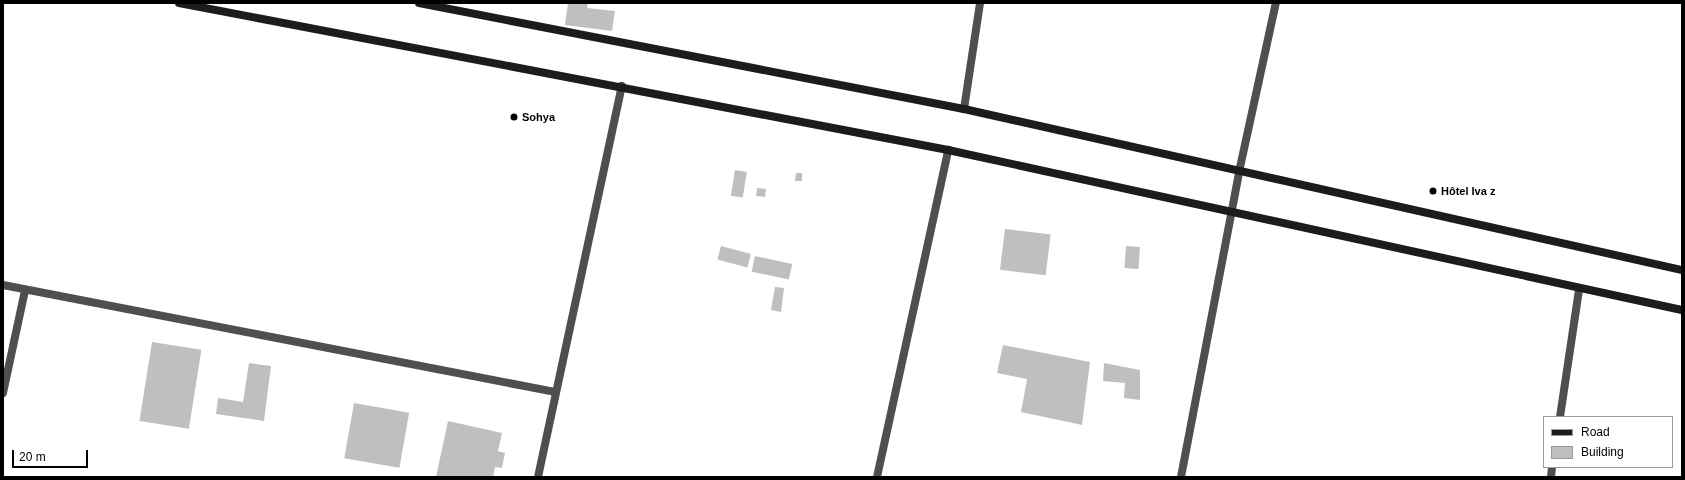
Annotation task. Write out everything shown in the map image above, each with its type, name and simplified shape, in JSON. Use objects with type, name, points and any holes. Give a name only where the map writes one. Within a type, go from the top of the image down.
[{"type":"street","points":[[179,3],[622,86],[948,150],[1579,290],[1682,310]]},
{"type":"street","points":[[419,3],[964,109],[1239,172],[1682,270]]},
{"type":"street","points":[[964,109],[980,3]]},
{"type":"street","points":[[1181,477],[1230,213],[1276,3]]},
{"type":"street","points":[[538,477],[555,392],[622,86]]},
{"type":"street","points":[[877,477],[948,150]]},
{"type":"street","points":[[3,285],[555,392]]},
{"type":"street","points":[[3,393],[26,290]]},
{"type":"street","points":[[1560,416],[1579,290]]},
{"type":"building","points":[[568,3],[588,3],[587,8],[615,11],[612,31],[565,25]]},
{"type":"building","points":[[735,170],[747,172],[743,198],[731,196]]},
{"type":"building","points":[[796,173],[802,173],[802,181],[795,181]]},
{"type":"building","points":[[757,188],[766,189],[765,197],[756,196]]},
{"type":"building","points":[[1005,229],[1051,235],[1046,275],[1000,270]]},
{"type":"building","points":[[721,246],[751,254],[747,268],[717,260]]},
{"type":"building","points":[[1126,246],[1140,247],[1138,269],[1124,268]]},
{"type":"building","points":[[755,256],[792,264],[789,280],[752,272]]},
{"type":"building","points":[[775,287],[784,288],[781,312],[771,310]]},
{"type":"building","points":[[152,342],[201,350],[189,429],[139,421]]},
{"type":"building","points":[[1003,345],[1090,362],[1082,425],[1021,412],[1027,379],[997,373]]},
{"type":"building","points":[[249,363],[271,366],[264,421],[216,414],[218,398],[243,402]]},
{"type":"building","points":[[1104,363],[1140,370],[1140,400],[1124,398],[1125,383],[1103,381]]},
{"type":"building","points":[[354,403],[409,413],[399,468],[344,458]]},
{"type":"building","points":[[448,421],[502,433],[498,451],[505,453],[502,468],[495,467],[493,477],[436,477]]},
{"type":"place","name":"Sohya","points":[[514,117]]},
{"type":"place","name":"Hôtel Iva z","points":[[1433,191]]}]
